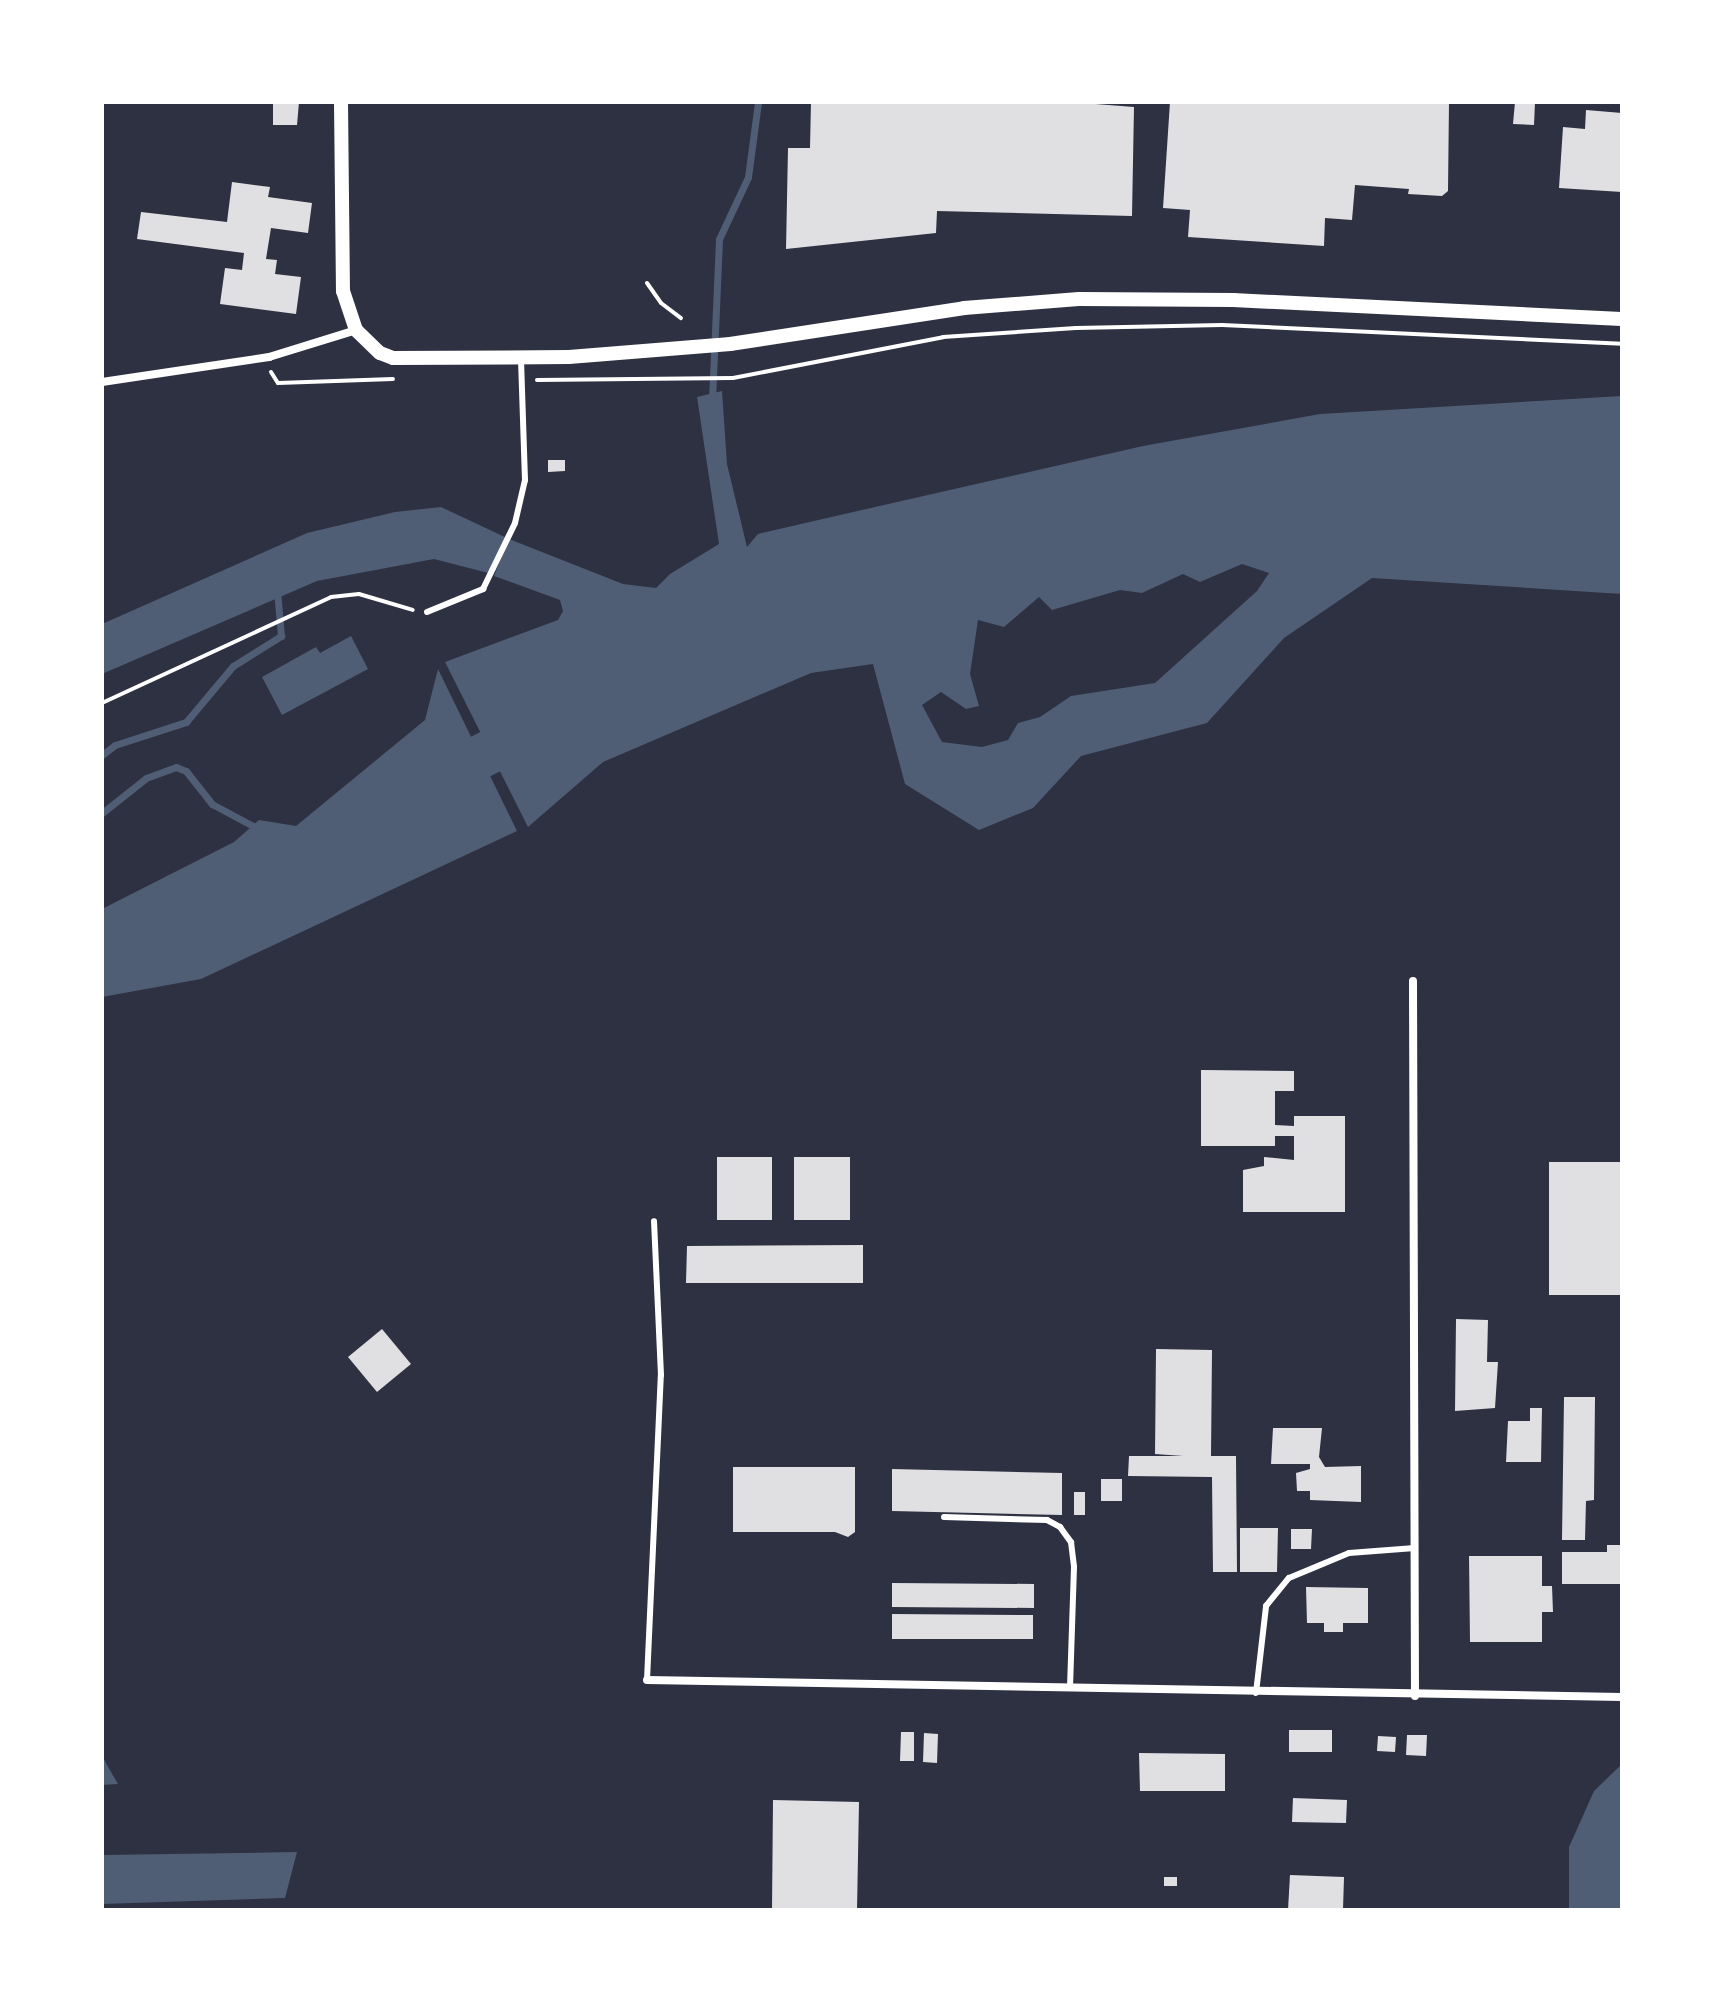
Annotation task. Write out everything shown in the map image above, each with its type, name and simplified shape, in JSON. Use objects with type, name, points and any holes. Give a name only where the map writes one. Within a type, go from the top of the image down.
[{"type":"street","points":[[341,102],[341,267],[346,306],[356,330],[380,353],[393,358],[521,357],[730,344],[964,308],[1079,299],[1233,300],[1622,319]]},
{"type":"street","points":[[102,382],[262,358],[356,330]]},
{"type":"street","points":[[1413,981],[1415,1696]]},
{"type":"street","points":[[647,1680],[1415,1696],[1622,1697]]},
{"type":"lane","points":[[427,612],[456,604],[491,581],[513,527],[525,480],[521,357]]},
{"type":"lane","points":[[647,1680],[661,1375],[654,1221]]},
{"type":"lane","points":[[944,1517],[1047,1520],[1060,1527],[1071,1542],[1074,1567],[1070,1688]]},
{"type":"lane","points":[[1256,1693],[1266,1606],[1289,1578],[1349,1553],[1415,1548]]},
{"type":"path","points":[[647,283],[661,303],[681,318]]},
{"type":"path","points":[[522,380],[689,382],[733,378],[943,337],[1076,328],[1222,325],[1622,344]]},
{"type":"path","points":[[262,358],[278,383],[405,379]]},
{"type":"path","points":[[102,703],[331,597],[359,594],[427,612]]},
{"type":"water","points":[[722,391],[727,464],[747,547],[758,534],[1143,446],[1320,414],[1622,396],[1622,594],[1372,578],[1284,638],[1207,723],[1081,756],[1033,808],[979,830],[905,784],[873,664],[811,673],[603,762],[528,827],[445,662],[558,620],[563,611],[560,600],[494,576],[509,539],[623,584],[656,588],[670,574],[719,544],[697,397]],"holes":[[[1242,564],[1269,573],[1257,591],[1155,683],[1071,696],[1040,717],[1018,723],[1008,740],[982,747],[942,742],[922,705],[941,692],[966,709],[979,706],[970,674],[978,620],[1004,627],[1039,597],[1052,610],[1120,590],[1142,593],[1183,574],[1200,582]]]},
{"type":"water","points":[[441,507],[507,538],[492,574],[434,559],[317,581],[102,674],[102,624],[307,533],[395,512]]},
{"type":"water","points":[[351,636],[368,669],[282,715],[262,677],[316,647],[320,653]]},
{"type":"water","points":[[438,669],[517,831],[201,979],[102,997],[102,909],[234,842],[259,820],[296,826],[425,720]]},
{"type":"water","points":[[102,1755],[107,1765],[118,1784],[102,1785]]},
{"type":"water","points":[[1622,1764],[1622,1910],[1569,1910],[1569,1847],[1594,1791]]},
{"type":"water","points":[[297,1852],[285,1898],[102,1904],[102,1855]]},
{"type":"building","points":[[273,102],[299,102],[297,125],[273,125]]},
{"type":"building","points":[[811,102],[1070,102],[1134,107],[1132,216],[937,211],[936,233],[786,249],[788,148],[810,148]]},
{"type":"building","points":[[1170,102],[1449,102],[1448,191],[1442,196],[1408,194],[1409,189],[1355,185],[1352,220],[1325,218],[1324,246],[1188,237],[1190,210],[1163,208]]},
{"type":"building","points":[[1515,102],[1535,102],[1534,125],[1513,124]]},
{"type":"building","points":[[1586,110],[1622,113],[1622,192],[1559,188],[1563,127],[1585,129]]},
{"type":"building","points":[[232,182],[270,187],[268,197],[312,203],[308,233],[271,228],[266,259],[277,260],[275,274],[301,277],[296,314],[220,304],[225,268],[242,270],[244,253],[137,239],[141,212],[227,222]]},
{"type":"building","points":[[548,460],[565,460],[565,471],[548,472]]},
{"type":"building","points":[[1201,1070],[1294,1071],[1294,1091],[1275,1091],[1275,1125],[1294,1126],[1294,1116],[1345,1116],[1345,1212],[1243,1212],[1243,1170],[1264,1166],[1264,1157],[1294,1160],[1294,1136],[1275,1136],[1275,1146],[1201,1146]]},
{"type":"building","points":[[717,1157],[772,1157],[772,1220],[717,1220]]},
{"type":"building","points":[[794,1157],[850,1157],[850,1220],[794,1220]]},
{"type":"building","points":[[1549,1162],[1622,1162],[1622,1295],[1549,1295]]},
{"type":"building","points":[[863,1245],[863,1283],[686,1283],[687,1246]]},
{"type":"building","points":[[1456,1319],[1488,1320],[1487,1362],[1498,1362],[1495,1408],[1455,1411]]},
{"type":"building","points":[[382,1329],[411,1364],[377,1392],[348,1357]]},
{"type":"building","points":[[1156,1349],[1212,1350],[1211,1456],[1236,1456],[1237,1572],[1213,1572],[1212,1477],[1128,1476],[1129,1456],[1183,1456],[1155,1454]]},
{"type":"building","points":[[1564,1397],[1595,1397],[1594,1500],[1586,1501],[1585,1540],[1562,1540]]},
{"type":"building","points":[[1530,1408],[1542,1408],[1541,1462],[1506,1462],[1508,1421],[1530,1421]]},
{"type":"building","points":[[1273,1428],[1322,1428],[1319,1457],[1325,1467],[1361,1466],[1361,1502],[1310,1500],[1310,1491],[1297,1491],[1296,1473],[1310,1469],[1310,1464],[1271,1464]]},
{"type":"building","points":[[733,1467],[855,1467],[855,1532],[848,1537],[835,1532],[733,1532]]},
{"type":"building","points":[[892,1469],[1062,1473],[1062,1515],[892,1511]]},
{"type":"building","points":[[1101,1479],[1122,1479],[1122,1501],[1101,1501]]},
{"type":"building","points":[[1074,1492],[1085,1492],[1085,1515],[1074,1515]]},
{"type":"building","points":[[1240,1528],[1278,1528],[1277,1572],[1240,1572]]},
{"type":"building","points":[[1291,1529],[1312,1529],[1311,1549],[1291,1549]]},
{"type":"building","points":[[1607,1545],[1622,1545],[1622,1584],[1562,1584],[1562,1552],[1607,1552]]},
{"type":"building","points":[[1469,1556],[1542,1556],[1542,1586],[1552,1586],[1553,1612],[1542,1612],[1542,1642],[1470,1642]]},
{"type":"building","points":[[892,1583],[1034,1584],[1034,1608],[892,1607]]},
{"type":"building","points":[[1306,1587],[1368,1588],[1368,1623],[1343,1623],[1343,1632],[1324,1632],[1324,1623],[1307,1623]]},
{"type":"building","points":[[892,1614],[1033,1615],[1033,1639],[892,1639]]},
{"type":"building","points":[[1289,1730],[1332,1730],[1332,1752],[1289,1752]]},
{"type":"building","points":[[901,1732],[914,1732],[914,1761],[900,1761]]},
{"type":"building","points":[[924,1733],[938,1734],[937,1763],[923,1762]]},
{"type":"building","points":[[1407,1735],[1427,1735],[1426,1756],[1406,1755]]},
{"type":"building","points":[[1378,1736],[1396,1737],[1395,1752],[1377,1751]]},
{"type":"building","points":[[1139,1753],[1225,1754],[1225,1791],[1140,1791]]},
{"type":"building","points":[[1293,1798],[1347,1800],[1346,1823],[1292,1822]]},
{"type":"building","points":[[773,1800],[859,1802],[857,1910],[772,1909]]},
{"type":"building","points":[[1290,1875],[1344,1877],[1343,1910],[1288,1910]]},
{"type":"building","points":[[1164,1877],[1177,1877],[1177,1886],[1164,1886]]},
{"type":"waterway","points":[[712,400],[719,239],[748,177],[758,102]]},
{"type":"waterway","points":[[102,755],[115,745],[186,722],[233,666],[281,636],[277,590]]},
{"type":"waterway","points":[[427,784],[544,724]]},
{"type":"waterway","points":[[102,813],[146,778],[176,767],[186,771],[212,804],[253,826],[257,834]]}]
